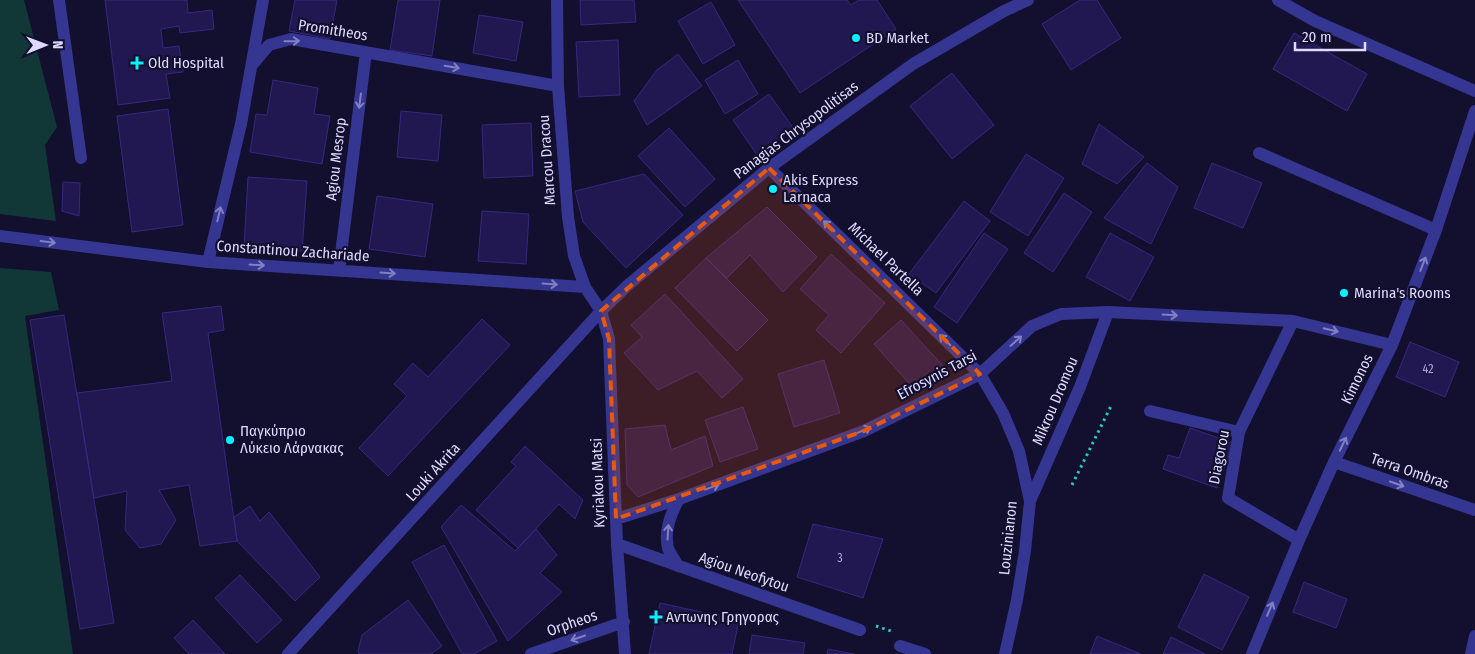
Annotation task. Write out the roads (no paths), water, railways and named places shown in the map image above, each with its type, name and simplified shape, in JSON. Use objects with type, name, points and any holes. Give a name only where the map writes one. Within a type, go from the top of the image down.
[{"type":"street","points":[[59,0],[81,158]]},
{"type":"street","points":[[253,64],[263,0]]},
{"type":"street","name":"Marcou Dracou","points":[[557,0],[558,86],[568,217],[574,256],[585,287],[601,311]]},
{"type":"street","name":"Panagias Chrysopolitisas","points":[[601,311],[628,285],[769,168],[913,64],[1002,6],[1028,0]]},
{"type":"street","points":[[1278,0],[1315,22],[1475,91]]},
{"type":"street","name":"Promitheos","points":[[208,262],[241,124],[253,64],[268,45],[291,39],[558,86]]},
{"type":"street","name":"Agiou Mesrop","points":[[339,270],[366,52]]},
{"type":"street","name":"Kimonos","points":[[1252,654],[1299,540],[1334,462],[1392,345],[1436,230],[1475,111]]},
{"type":"street","points":[[1259,152],[1436,230]]},
{"type":"street","name":"Michael Partella","points":[[769,168],[980,374]]},
{"type":"street","name":"Constantinou Zachariade","points":[[0,236],[208,262],[585,287]]},
{"type":"street","name":"Kyriakou Matsi","points":[[601,311],[609,339],[617,544],[625,654]]},
{"type":"street","name":"Louki Akrita","points":[[288,654],[601,311]]},
{"type":"street","name":"Efrosynis Tarsi","points":[[616,519],[679,499],[864,431],[980,374],[1032,326],[1062,314],[1108,312],[1293,321],[1392,345]]},
{"type":"street","name":"Mikrou Dromou","points":[[1030,500],[1080,387],[1108,312]]},
{"type":"street","name":"Diagorou","points":[[1293,321],[1239,432],[1228,498],[1299,540]]},
{"type":"street","name":"Louzinianon","points":[[980,374],[1003,413],[1019,451],[1030,500],[1017,600],[1005,654]]},
{"type":"street","points":[[1150,411],[1239,432]]},
{"type":"street","name":"Terra Ombras","points":[[1334,462],[1475,510]]},
{"type":"street","points":[[678,566],[668,548],[668,532],[670,516],[679,499]]},
{"type":"street","name":"Agiou Neofytou","points":[[617,544],[860,630]]},
{"type":"street","name":"Orpheos","points":[[531,654],[624,622]]},
{"type":"street","points":[[1471,654],[1475,636]]},
{"type":"street","points":[[900,646],[925,654]]},
{"type":"place","name":"BD Market","points":[[856,38]]},
{"type":"place","name":"Old Hospital","points":[[137,63]]},
{"type":"place","name":"Akis Express Larnaca","points":[[773,189]]},
{"type":"place","name":"Marina's Rooms","points":[[1344,293]]},
{"type":"place","name":"Παγκύπριο Λύκειο Λάρνακας","points":[[230,440]]},
{"type":"place","name":"Αντωνης Γρηγορας","points":[[656,617]]}]
